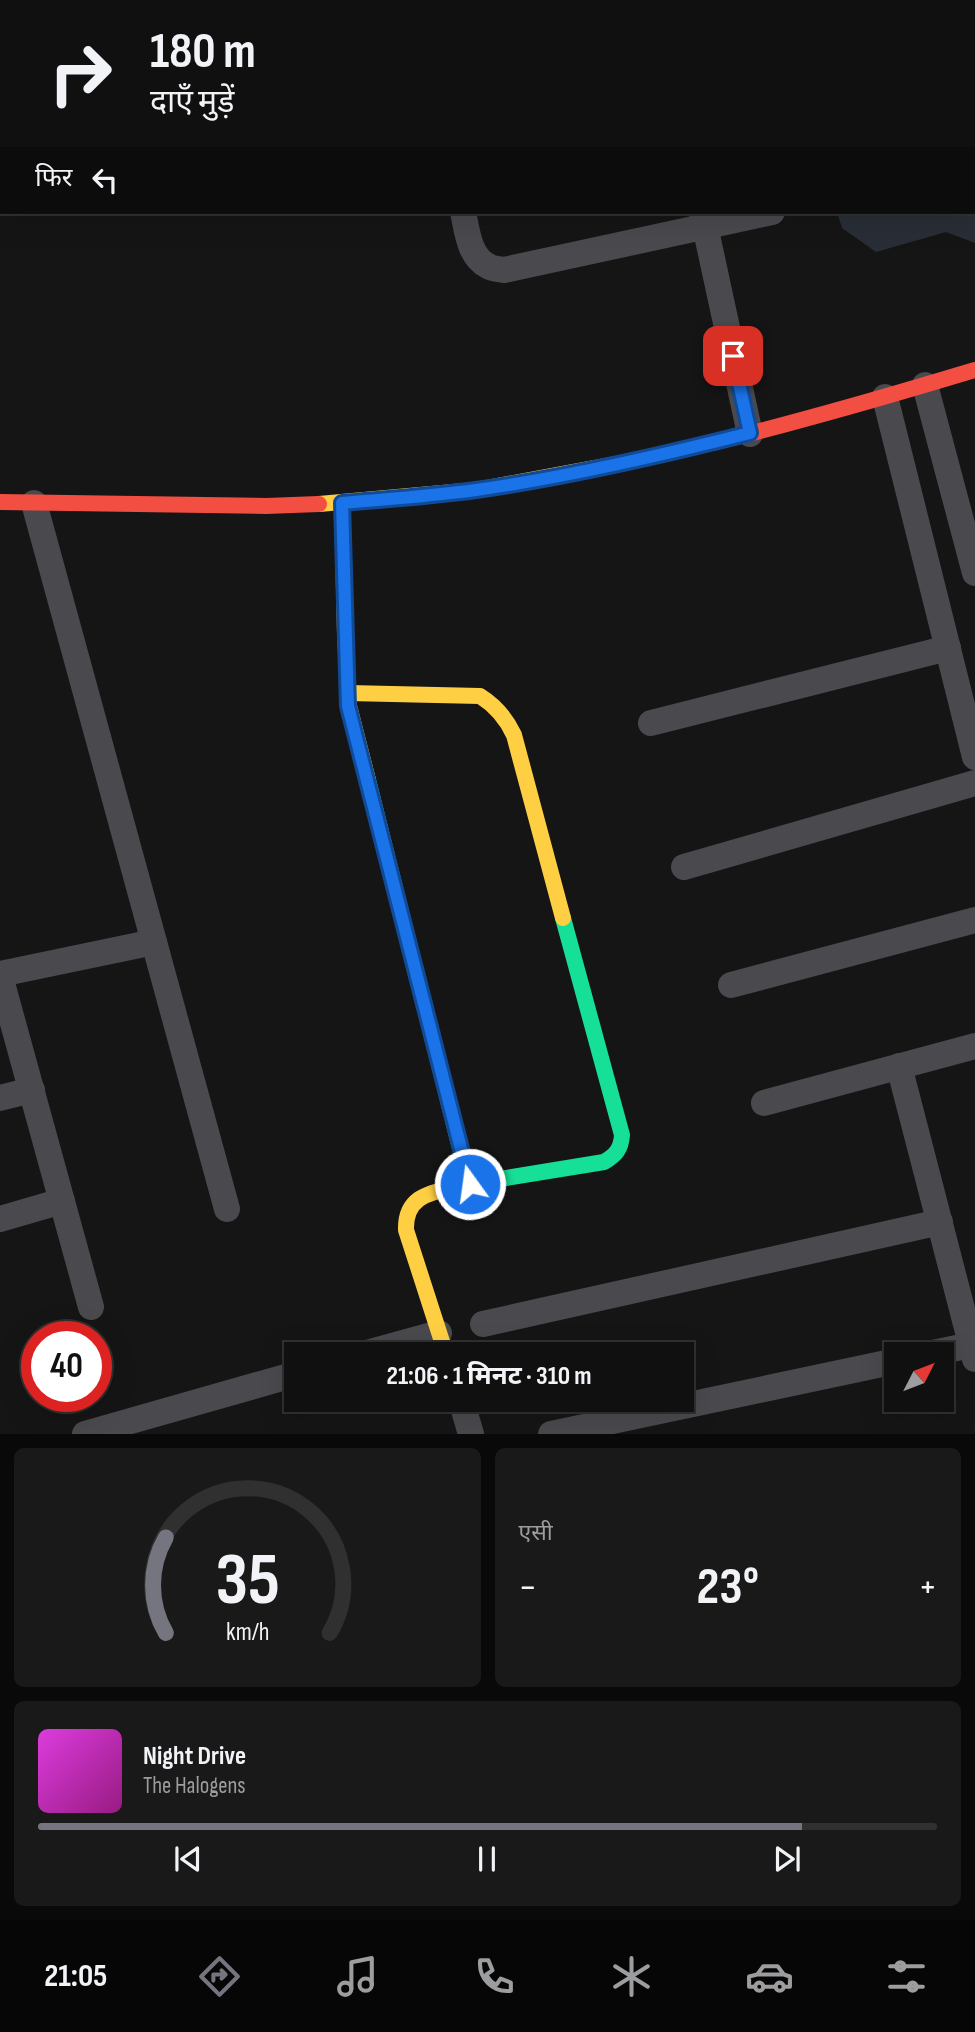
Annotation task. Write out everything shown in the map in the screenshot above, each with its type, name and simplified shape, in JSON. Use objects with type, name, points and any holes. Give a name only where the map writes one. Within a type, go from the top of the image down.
[{"type":"street","points":[[464,214],[477,258],[488,267],[504,270],[704,220],[755,214]]},
{"type":"street","points":[[704,220],[750,433]]},
{"type":"street","points":[[0,502],[252,506],[342,503],[475,490],[660,456],[885,397],[975,370]]},
{"type":"street","points":[[925,385],[975,573]]},
{"type":"street","points":[[885,397],[975,757]]},
{"type":"street","points":[[34,503],[227,1209]]},
{"type":"street","points":[[342,503],[348,706],[470,1184]]},
{"type":"street","points":[[651,723],[948,648]]},
{"type":"street","points":[[348,693],[480,696],[493,703],[506,717],[514,735],[622,1135],[617,1155],[604,1162],[470,1184],[429,1194],[416,1201],[407,1213],[406,1230],[442,1342]]},
{"type":"street","points":[[684,867],[975,783]]},
{"type":"street","points":[[731,985],[975,920]]},
{"type":"street","points":[[91,1307],[1,985],[154,942]]},
{"type":"street","points":[[764,1103],[975,1046]]},
{"type":"street","points":[[900,1066],[973,1352],[954,1353]]},
{"type":"street","points":[[0,1098],[32,1090]]},
{"type":"street","points":[[0,1219],[62,1201]]},
{"type":"street","points":[[483,1324],[940,1222]]},
{"type":"street","points":[[551,1433],[884,1364]]},
{"type":"street","points":[[85,1433],[284,1377]]},
{"type":"street","points":[[465,1412],[471,1433]]},
{"type":"shaded area","points":[[838,214],[975,214],[975,243],[946,232],[876,252],[842,228]]},
{"type":"traffic: fast","points":[[368,780],[469,1184],[452,1188]]},
{"type":"traffic: fast","points":[[469,1184],[604,1162],[619,1148],[622,1135],[563,918]]},
{"type":"traffic: slow","points":[[319,504],[476,490],[594,468]]},
{"type":"traffic: slow","points":[[342,503],[349,706],[368,780]]},
{"type":"traffic: slow","points":[[348,693],[480,696],[496,708],[514,735],[563,918]]},
{"type":"traffic: slow","points":[[442,1342],[406,1230],[413,1204],[426,1195],[452,1188]]},
{"type":"traffic: jam","points":[[594,468],[786,424],[975,370]]},
{"type":"traffic: jam","points":[[0,502],[266,506],[319,504]]},
{"type":"route","points":[[470,1184],[348,706],[342,503],[475,490],[660,456],[750,433],[733,356]]}]
